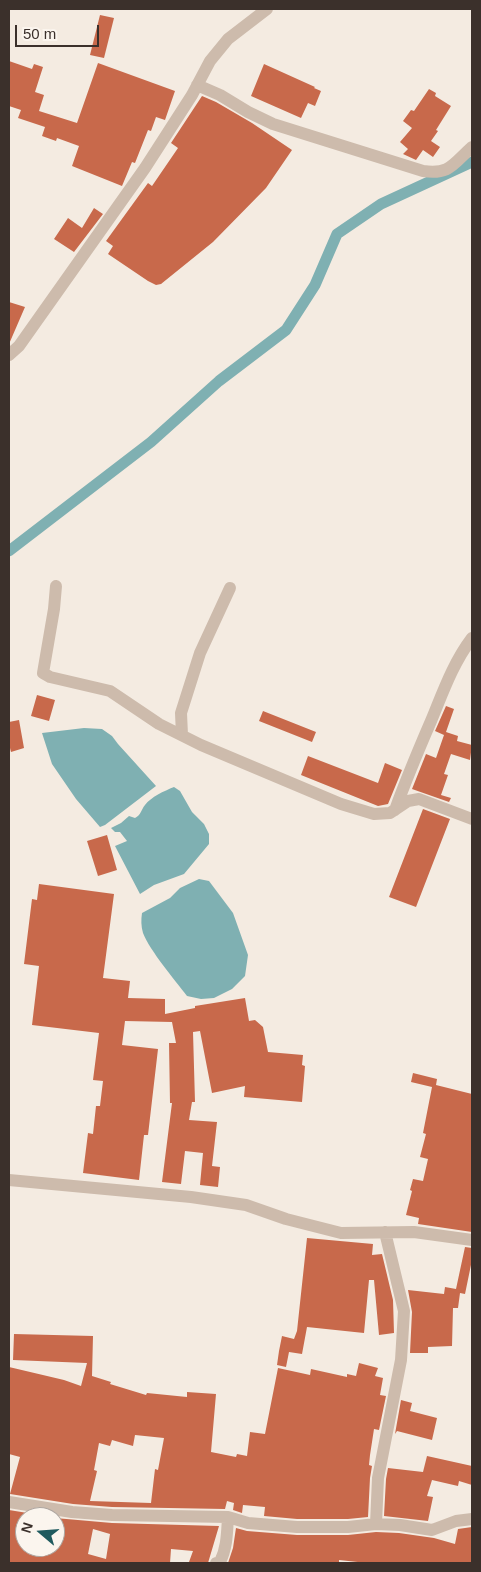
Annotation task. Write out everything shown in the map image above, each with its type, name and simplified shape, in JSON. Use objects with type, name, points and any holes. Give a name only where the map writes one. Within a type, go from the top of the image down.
[{"type":"street","points":[[9,355],[19,346],[145,168],[197,85],[210,60],[228,39],[267,9]]},
{"type":"street","points":[[197,85],[220,95],[273,124],[423,171],[436,173],[446,171],[472,147]]},
{"type":"street","points":[[56,586],[44,673],[50,677],[110,691],[159,724],[236,760],[341,804],[374,814],[390,812],[408,801],[419,799],[472,820]]},
{"type":"street","points":[[182,735],[181,712],[200,653],[230,588]]},
{"type":"street","points":[[395,810],[412,763],[450,675],[463,650],[472,638]]},
{"type":"street","points":[[9,1180],[191,1197],[246,1205],[286,1219],[341,1233],[414,1232],[472,1240]]},
{"type":"street","points":[[376,1524],[378,1478],[401,1360],[404,1311],[385,1232]]},
{"type":"street","points":[[9,1502],[72,1512],[112,1515],[228,1517],[248,1523],[297,1527],[348,1527],[376,1524],[400,1525],[432,1530],[456,1521],[472,1519]]},
{"type":"street","points":[[216,1563],[220,1562],[224,1554],[228,1517]]},
{"type":"water","points":[[84,728],[102,729],[112,736],[156,786],[100,827],[76,799],[52,764],[42,733]]},
{"type":"water","points":[[174,787],[180,791],[192,812],[204,824],[209,834],[209,844],[184,874],[154,885],[140,894],[115,846],[127,841],[120,832],[115,832],[111,828],[129,816],[137,817],[151,799]]},
{"type":"water","points":[[199,879],[209,881],[233,913],[248,955],[245,976],[232,989],[214,998],[201,999],[187,996],[151,948],[143,933],[141,923],[142,913],[170,898],[180,888]]},
{"type":"building","points":[[100,15],[114,18],[104,58],[90,55]]},
{"type":"building","points":[[9,61],[32,69],[34,64],[43,67],[35,92],[44,95],[39,111],[77,123],[98,63],[175,91],[165,120],[156,117],[151,131],[148,130],[135,163],[132,162],[122,186],[72,166],[79,146],[57,138],[56,141],[42,136],[45,127],[18,118],[21,110],[9,106]]},
{"type":"building","points":[[264,64],[321,91],[315,106],[308,103],[301,118],[251,96]]},
{"type":"building","points":[[429,89],[436,93],[435,96],[451,106],[431,141],[440,147],[433,157],[423,150],[416,160],[403,154],[408,149],[400,142],[412,128],[403,121],[411,110],[414,111]]},
{"type":"building","points":[[202,96],[252,123],[292,150],[266,188],[213,242],[161,284],[156,285],[108,254],[113,246],[106,241],[148,183],[152,186],[178,148],[171,143]]},
{"type":"building","points":[[94,208],[103,214],[74,252],[54,239],[68,218],[82,228]]},
{"type":"building","points":[[9,302],[25,307],[9,344]]},
{"type":"building","points":[[37,695],[55,700],[49,721],[31,716]]},
{"type":"building","points":[[446,706],[454,709],[446,732],[458,736],[457,741],[472,745],[470,760],[451,754],[444,774],[448,775],[441,795],[451,798],[449,802],[412,789],[426,754],[436,758],[444,735],[435,731]]},
{"type":"building","points":[[263,711],[316,732],[312,742],[259,721]]},
{"type":"building","points":[[19,720],[24,748],[11,752],[9,722]]},
{"type":"building","points":[[308,756],[378,783],[385,763],[402,770],[388,804],[378,806],[301,775]]},
{"type":"building","points":[[423,809],[450,819],[416,907],[389,897]]},
{"type":"building","points":[[107,835],[117,870],[98,876],[87,841]]},
{"type":"building","points":[[39,884],[114,894],[103,978],[130,981],[128,998],[165,999],[165,1014],[195,1008],[195,1006],[245,998],[249,1021],[255,1020],[263,1027],[268,1052],[303,1055],[302,1065],[305,1066],[302,1102],[244,1097],[245,1086],[212,1093],[200,1031],[193,1032],[195,1102],[192,1102],[189,1120],[217,1122],[212,1166],[220,1167],[218,1187],[200,1185],[203,1153],[185,1151],[181,1184],[162,1182],[172,1103],[170,1103],[169,1043],[176,1043],[172,1022],[125,1021],[122,1045],[158,1049],[148,1135],[144,1135],[139,1180],[83,1173],[88,1133],[93,1134],[96,1106],[100,1106],[103,1081],[93,1080],[99,1033],[32,1025],[39,966],[24,964],[32,899],[37,900]]},
{"type":"building","points":[[413,1073],[437,1079],[436,1085],[472,1094],[472,1232],[418,1224],[419,1218],[406,1215],[413,1179],[423,1181],[428,1159],[420,1157],[426,1134],[423,1133],[432,1087],[411,1082]]},
{"type":"building","points":[[307,1238],[373,1244],[372,1255],[382,1254],[393,1300],[394,1333],[379,1335],[374,1280],[369,1280],[364,1333],[307,1327],[302,1354],[289,1352],[286,1367],[277,1365],[279,1351],[282,1336],[294,1339],[297,1331]]},
{"type":"building","points":[[465,1247],[472,1248],[472,1260],[465,1294],[460,1293],[458,1308],[453,1308],[452,1346],[428,1347],[428,1353],[410,1353],[412,1312],[408,1290],[444,1294],[445,1287],[456,1289]]},
{"type":"building","points":[[14,1334],[93,1336],[92,1376],[111,1382],[110,1384],[146,1395],[147,1393],[187,1397],[187,1392],[216,1394],[211,1452],[236,1457],[237,1454],[247,1456],[250,1432],[265,1434],[278,1368],[310,1375],[311,1369],[347,1377],[347,1374],[356,1376],[359,1363],[378,1368],[375,1376],[383,1378],[380,1395],[386,1396],[379,1430],[374,1429],[370,1455],[369,1465],[372,1466],[368,1517],[297,1519],[264,1516],[265,1507],[243,1505],[242,1513],[233,1510],[234,1503],[227,1501],[225,1509],[112,1507],[73,1504],[10,1494],[20,1457],[9,1454],[9,1367],[81,1386],[87,1363],[13,1360]],"holes":[[[135,1435],[164,1438],[158,1470],[155,1469],[151,1503],[90,1501],[97,1471],[94,1470],[99,1443],[110,1446],[112,1440],[133,1446]]]},
{"type":"building","points":[[401,1400],[412,1403],[410,1411],[437,1418],[432,1440],[397,1431],[395,1434]]},
{"type":"building","points":[[427,1456],[472,1466],[472,1485],[459,1481],[458,1486],[432,1480],[427,1496],[433,1497],[428,1521],[384,1516],[388,1468],[423,1472]]},
{"type":"building","points":[[9,1510],[15,1511],[15,1557],[65,1557],[65,1519],[112,1523],[219,1526],[208,1563],[189,1562],[193,1551],[171,1549],[170,1563],[9,1563]],"holes":[[[93,1529],[110,1534],[106,1559],[88,1554]]]},
{"type":"building","points":[[472,1527],[472,1563],[367,1563],[339,1560],[339,1563],[228,1563],[233,1548],[236,1528],[247,1531],[297,1535],[399,1533],[434,1538],[455,1544],[458,1529]]},
{"type":"waterway","points":[[9,551],[151,442],[219,381],[286,330],[315,285],[337,234],[381,204],[472,162]]}]
